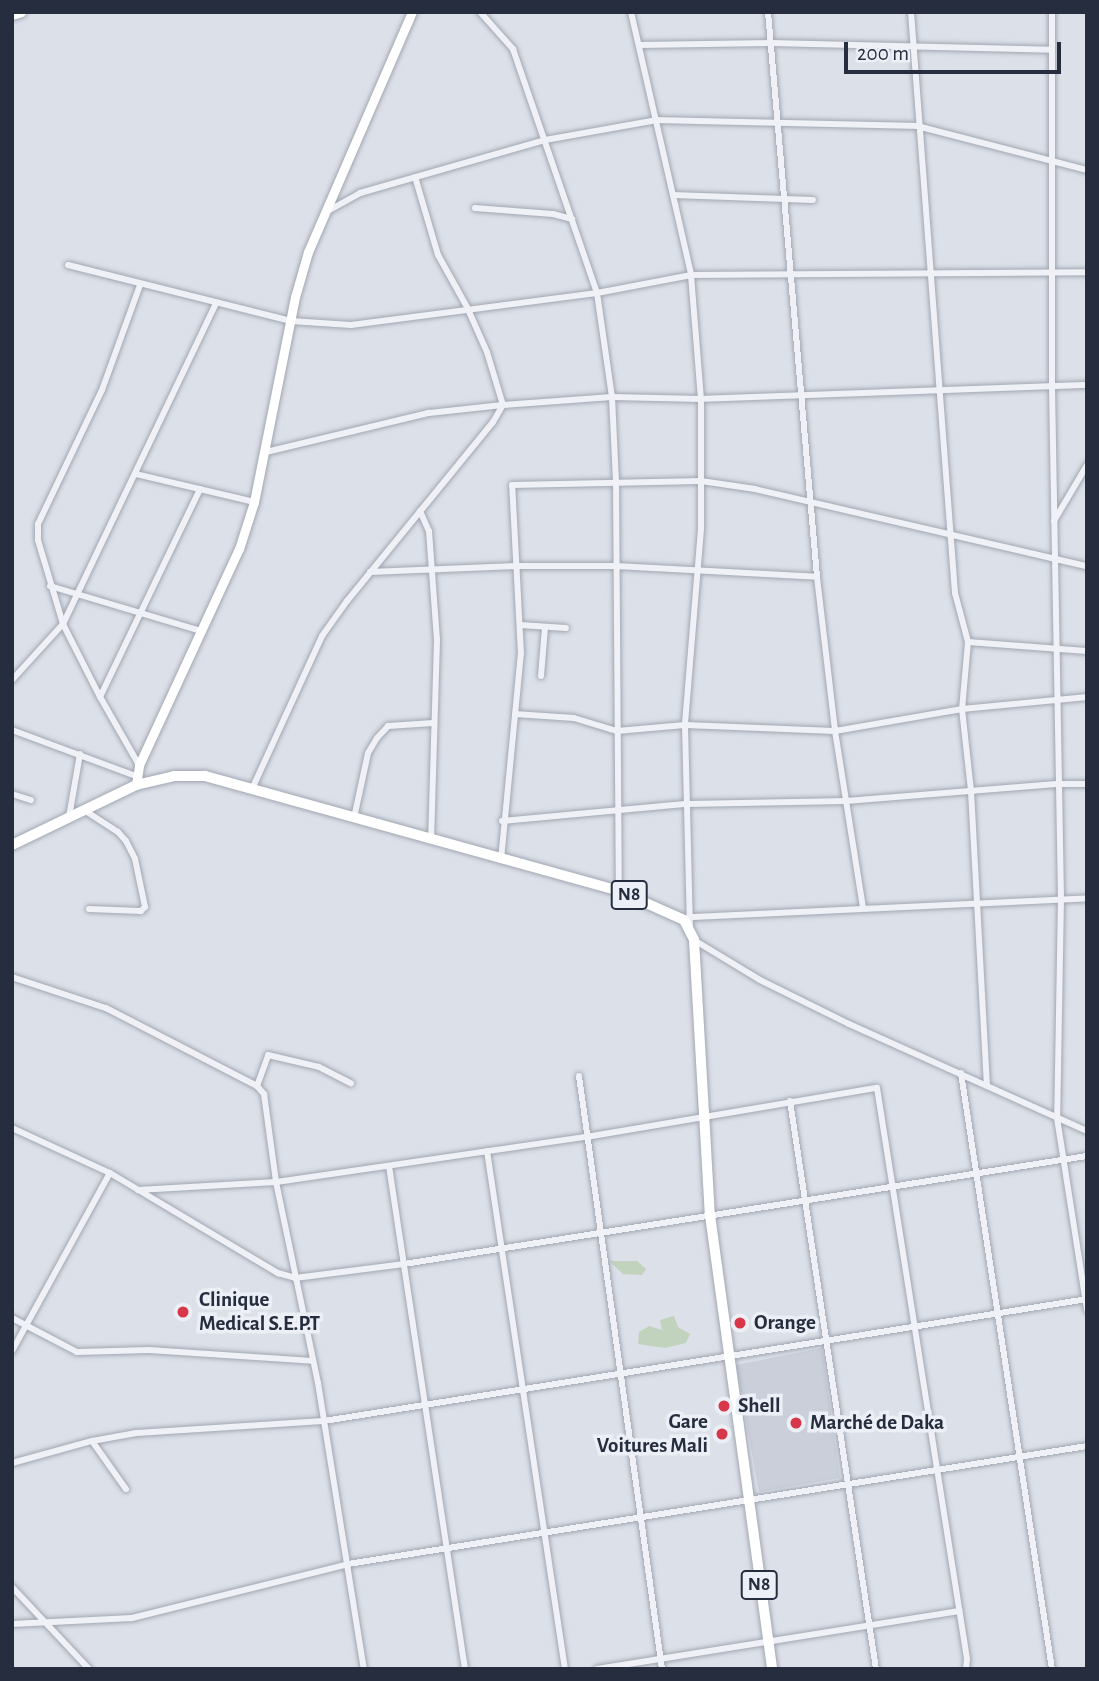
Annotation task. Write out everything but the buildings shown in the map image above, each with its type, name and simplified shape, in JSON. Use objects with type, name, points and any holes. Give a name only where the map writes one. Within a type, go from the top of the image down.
[{"type":"highway","points":[[12,15],[22,12]]},
{"type":"main road","name":"N8","points":[[12,845],[84,810],[136,780],[205,776],[619,891],[691,922],[710,1215],[772,1669]]},
{"type":"street","points":[[12,730],[80,754],[136,780],[139,765],[239,549],[266,452],[290,321],[308,252],[412,12]]},
{"type":"street","points":[[480,12],[513,49],[597,293],[612,397],[616,482],[619,891]]},
{"type":"street","points":[[631,12],[691,275],[701,398],[697,569],[685,725],[691,922],[863,908],[1087,898]]},
{"type":"street","points":[[768,12],[817,577],[835,731],[863,908]]},
{"type":"street","points":[[911,12],[955,593],[968,642],[962,709],[979,902],[987,1086]]},
{"type":"street","points":[[1052,12],[1053,523],[1060,898],[1057,1118],[1087,1310]]},
{"type":"street","points":[[639,45],[771,43],[1052,50]]},
{"type":"street","points":[[324,212],[360,193],[545,140],[657,120],[918,126],[1087,170]]},
{"type":"street","points":[[415,177],[438,255],[467,307],[487,352],[503,405]]},
{"type":"street","points":[[673,195],[814,200]]},
{"type":"street","points":[[475,208],[553,214],[572,219]]},
{"type":"street","points":[[68,265],[290,321],[351,325],[467,307],[597,293],[691,275],[1087,272]]},
{"type":"street","points":[[139,765],[63,624],[38,540],[38,524],[102,390],[140,285]]},
{"type":"street","points":[[12,681],[63,624],[216,303]]},
{"type":"street","points":[[266,452],[429,413],[503,405],[612,397],[802,396],[1087,385]]},
{"type":"street","points":[[252,789],[322,636],[503,405]]},
{"type":"street","points":[[1053,523],[1087,465]]},
{"type":"street","points":[[136,474],[254,502]]},
{"type":"street","points":[[500,860],[521,654],[512,485],[701,481],[811,502],[1087,566]]},
{"type":"street","points":[[100,697],[138,613],[200,489]]},
{"type":"street","points":[[420,511],[429,531],[437,640],[431,840]]},
{"type":"street","points":[[370,572],[516,566],[616,566],[817,577]]},
{"type":"street","points":[[50,586],[201,631]]},
{"type":"street","points":[[520,625],[566,628]]},
{"type":"street","points":[[541,676],[545,627]]},
{"type":"street","points":[[968,642],[1087,651]]},
{"type":"street","points":[[514,714],[574,718],[617,731],[685,725],[835,731],[962,709],[1087,697]]},
{"type":"street","points":[[354,818],[368,753],[377,738],[388,726],[433,723]]},
{"type":"street","points":[[69,817],[80,754]]},
{"type":"street","points":[[502,821],[687,804],[846,801],[1059,784],[1087,785]]},
{"type":"street","points":[[12,794],[31,800]]},
{"type":"street","points":[[84,810],[118,832],[126,841],[135,859],[145,907],[141,911],[89,909]]},
{"type":"street","points":[[694,940],[760,980],[838,1019],[1087,1131]]},
{"type":"street","points":[[12,977],[106,1007],[257,1086],[264,1094],[270,1115],[276,1182],[324,1421],[364,1669]]},
{"type":"street","points":[[257,1086],[268,1055],[319,1067],[351,1083]]},
{"type":"street","points":[[961,1073],[1052,1669]]},
{"type":"street","points":[[579,1076],[662,1669]]},
{"type":"street","points":[[138,1190],[276,1182],[586,1137],[877,1088],[967,1659],[966,1669]]},
{"type":"street","points":[[790,1101],[876,1669]]},
{"type":"street","points":[[12,1128],[110,1173],[278,1273],[295,1278],[404,1264],[1087,1156]]},
{"type":"street","points":[[487,1152],[565,1669]]},
{"type":"street","points":[[389,1166],[465,1669]]},
{"type":"street","points":[[12,1351],[110,1173]]},
{"type":"street","points":[[12,1463],[92,1441],[136,1433],[324,1421],[728,1359],[1086,1299]]},
{"type":"street","points":[[12,1318],[26,1328],[77,1352],[90,1354],[149,1350],[313,1361]]},
{"type":"street","points":[[92,1441],[127,1489]]},
{"type":"street","points":[[12,1624],[132,1618],[348,1564],[1087,1447]]},
{"type":"street","points":[[12,1587],[89,1669]]},
{"type":"street","points":[[597,1669],[959,1611]]},
{"type":"shaded area","points":[[822,1348],[840,1478],[759,1492],[736,1365]]},
{"type":"green space","points":[[609,1261],[637,1261],[646,1269],[642,1275],[623,1274]]},
{"type":"green space","points":[[674,1316],[678,1327],[690,1334],[686,1343],[665,1348],[638,1344],[639,1332],[649,1326],[662,1330],[660,1320]]},
{"type":"place","name":"Clinique Medical S.E.P.T","points":[[183,1312]]},
{"type":"place","name":"Orange","points":[[740,1323]]},
{"type":"place","name":"Shell","points":[[724,1406]]},
{"type":"place","name":"Marché de Daka","points":[[796,1423]]},
{"type":"place","name":"Gare Voitures Mali","points":[[722,1434]]}]
